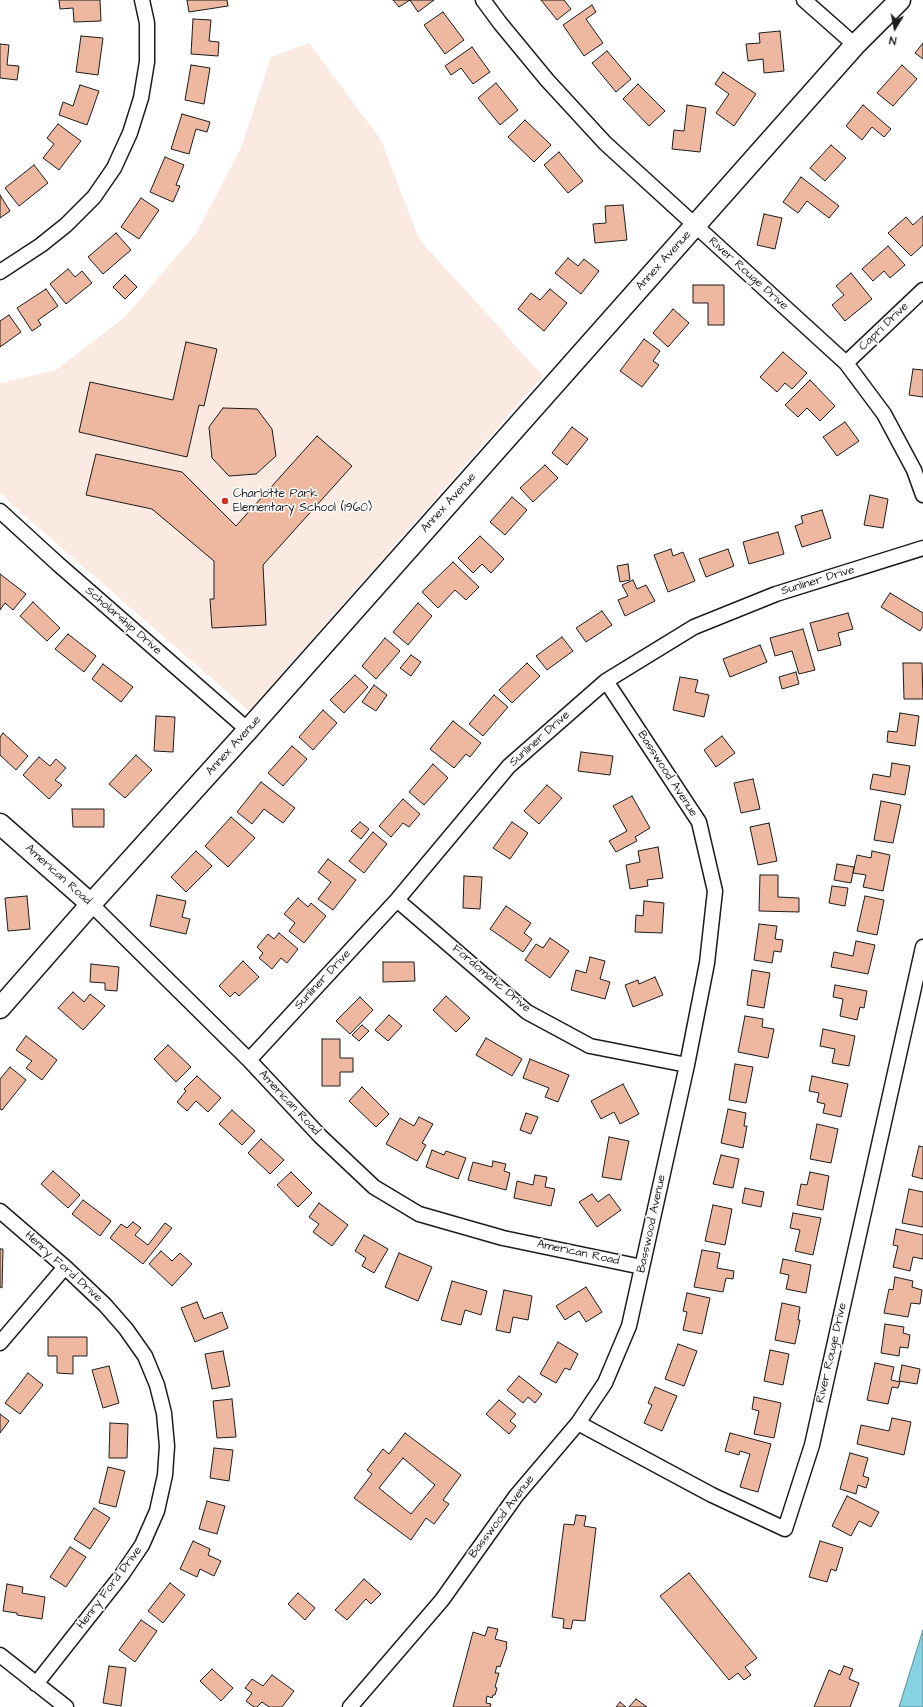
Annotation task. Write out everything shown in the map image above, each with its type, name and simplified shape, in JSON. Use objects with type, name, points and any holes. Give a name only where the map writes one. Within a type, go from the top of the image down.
[{"type":"street","points":[[0,272],[41,245],[66,225],[94,197],[114,168],[130,133],[141,98],[147,62],[147,23],[142,0]]},
{"type":"street","name":"River Rouge Drive","points":[[484,0],[500,23],[547,80],[605,143],[846,363],[884,414],[914,470],[923,495]]},
{"type":"street","points":[[804,0],[855,45]]},
{"type":"street","name":"Annex Avenue","points":[[0,1008],[855,45],[900,0]]},
{"type":"street","name":"Capri Drive","points":[[846,363],[923,290]]},
{"type":"street","name":"Scholarship Drive","points":[[0,511],[58,564],[248,730]]},
{"type":"street","name":"Sunliner Drive","points":[[249,1060],[397,900],[509,766],[606,681],[694,627],[776,594],[923,548]]},
{"type":"street","name":"Basswood Avenue","points":[[350,1707],[442,1600],[516,1496],[578,1423],[605,1383],[630,1326],[687,1065],[707,963],[715,891],[699,822],[606,681]]},
{"type":"street","name":"American Road","points":[[0,824],[91,904],[249,1060],[320,1136],[374,1187],[419,1214],[503,1238],[642,1267]]},
{"type":"street","name":"Fordomatic Drive","points":[[397,900],[527,1012],[590,1046],[687,1065]]},
{"type":"street","name":"River Rouge Drive","points":[[578,1423],[712,1495],[785,1529],[812,1445],[923,948]]},
{"type":"street","name":"Henry Ford Drive","points":[[0,1211],[65,1267],[126,1328],[145,1356],[157,1385],[164,1413],[167,1446],[165,1475],[157,1511],[142,1546],[121,1576],[36,1684]]},
{"type":"street","points":[[0,1343],[65,1267]]},
{"type":"street","points":[[0,1656],[66,1707]]},
{"type":"shaded area","points":[[309,43],[381,140],[419,239],[543,376],[249,711],[0,493],[0,383],[56,370],[126,316],[197,232],[241,148],[271,57]]},
{"type":"water","points":[[923,1630],[923,1707],[899,1707]]},
{"type":"building","points":[[59,0],[100,0],[101,21],[74,22],[73,8],[60,9]]},
{"type":"building","points":[[187,0],[227,0],[228,6],[189,12]]},
{"type":"building","points":[[393,0],[410,0],[399,7]]},
{"type":"building","points":[[410,0],[434,0],[418,12]]},
{"type":"building","points":[[541,0],[564,0],[571,9],[557,20]]},
{"type":"building","points":[[592,5],[596,12],[586,19],[603,43],[584,56],[563,25]]},
{"type":"building","points":[[443,12],[464,40],[445,54],[424,25]]},
{"type":"building","points":[[193,19],[211,20],[209,41],[219,42],[218,56],[191,54]]},
{"type":"building","points":[[780,31],[784,71],[764,73],[763,59],[748,61],[746,44],[760,43],[759,33]]},
{"type":"building","points":[[81,36],[103,38],[98,75],[76,72]]},
{"type":"building","points":[[923,43],[923,59],[915,53]]},
{"type":"building","points":[[0,44],[9,45],[7,65],[19,66],[17,80],[0,78]]},
{"type":"building","points":[[472,47],[490,72],[473,84],[461,68],[451,75],[445,66]]},
{"type":"building","points":[[607,51],[631,79],[616,92],[592,63]]},
{"type":"building","points":[[191,65],[210,68],[204,104],[185,100]]},
{"type":"building","points":[[902,65],[917,79],[893,106],[877,93]]},
{"type":"building","points":[[723,72],[756,94],[734,126],[716,113],[729,94],[715,84]]},
{"type":"building","points":[[496,83],[518,110],[500,125],[478,98]]},
{"type":"building","points":[[638,84],[665,111],[649,126],[623,99]]},
{"type":"building","points":[[80,85],[99,91],[87,125],[59,115],[63,102],[73,106]]},
{"type":"building","points":[[687,105],[706,108],[700,152],[672,149],[674,130],[684,131]]},
{"type":"building","points":[[863,105],[891,129],[884,137],[872,127],[862,140],[846,126]]},
{"type":"building","points":[[182,114],[210,122],[207,132],[196,129],[189,154],[171,149]]},
{"type":"building","points":[[525,120],[551,145],[534,162],[508,137]]},
{"type":"building","points":[[58,124],[81,141],[59,170],[43,158],[54,144],[47,138]]},
{"type":"building","points":[[831,145],[846,158],[825,181],[810,168]]},
{"type":"building","points":[[559,152],[583,181],[568,193],[544,165]]},
{"type":"building","points":[[165,157],[184,165],[176,185],[180,186],[173,202],[150,192]]},
{"type":"building","points":[[34,165],[48,183],[19,206],[5,188]]},
{"type":"building","points":[[801,177],[839,206],[829,218],[807,201],[798,213],[783,202]]},
{"type":"building","points":[[0,195],[10,211],[0,218]]},
{"type":"building","points":[[141,198],[159,210],[139,239],[121,227]]},
{"type":"building","points":[[623,205],[627,240],[595,243],[593,224],[606,223],[605,206]]},
{"type":"building","points":[[764,214],[782,218],[775,249],[757,245]]},
{"type":"building","points":[[923,216],[923,245],[911,256],[888,233],[906,217],[913,225]]},
{"type":"building","points":[[116,233],[131,250],[103,274],[88,257]]},
{"type":"building","points":[[888,246],[905,265],[890,278],[884,271],[873,281],[862,269]]},
{"type":"building","points":[[568,258],[578,266],[584,259],[599,271],[581,294],[555,273]]},
{"type":"building","points":[[68,269],[75,277],[82,271],[92,283],[66,304],[50,284]]},
{"type":"building","points":[[851,273],[872,299],[845,321],[832,305],[844,295],[836,286]]},
{"type":"building","points":[[125,275],[137,287],[125,299],[113,287]]},
{"type":"building","points":[[693,285],[724,285],[724,325],[708,325],[708,303],[693,303]]},
{"type":"building","points":[[46,289],[58,306],[38,320],[41,325],[32,331],[17,308]]},
{"type":"building","points":[[550,289],[567,303],[544,331],[518,309],[531,293],[540,300]]},
{"type":"building","points":[[673,309],[689,323],[668,347],[653,333]]},
{"type":"building","points":[[9,315],[21,332],[0,347],[0,321]]},
{"type":"building","points":[[644,339],[660,351],[653,361],[659,365],[642,387],[620,371]]},
{"type":"building","points":[[186,342],[217,349],[204,406],[199,405],[187,457],[79,432],[90,382],[173,400]]},
{"type":"building","points":[[783,352],[807,373],[792,389],[785,383],[777,392],[760,377]]},
{"type":"building","points":[[913,369],[923,370],[923,397],[909,395]]},
{"type":"building","points":[[810,380],[835,406],[820,421],[807,408],[798,417],[785,405]]},
{"type":"building","points":[[223,408],[257,409],[272,429],[276,456],[256,474],[229,476],[212,458],[209,427]]},
{"type":"building","points":[[845,422],[859,441],[837,456],[823,437]]},
{"type":"building","points":[[572,427],[588,439],[567,465],[552,453]]},
{"type":"building","points":[[317,436],[352,466],[263,565],[266,625],[212,628],[210,599],[214,599],[214,561],[152,509],[86,495],[96,454],[182,472],[236,526]]},
{"type":"building","points":[[545,465],[558,478],[533,502],[520,488]]},
{"type":"building","points":[[870,495],[888,499],[883,528],[864,525]]},
{"type":"building","points":[[512,497],[527,510],[505,535],[490,522]]},
{"type":"building","points":[[822,510],[831,538],[802,547],[795,526],[803,523],[801,516]]},
{"type":"building","points":[[778,532],[784,554],[749,564],[743,542]]},
{"type":"building","points":[[480,536],[504,559],[491,573],[482,564],[473,573],[458,558]]},
{"type":"building","points":[[671,549],[673,556],[683,552],[695,581],[668,592],[654,555]]},
{"type":"building","points":[[728,549],[734,566],[706,577],[699,559]]},
{"type":"building","points":[[453,562],[479,587],[466,600],[455,590],[438,608],[422,592]]},
{"type":"building","points":[[628,564],[630,580],[620,582],[617,566]]},
{"type":"building","points":[[0,574],[26,594],[13,610],[5,603],[0,610]]},
{"type":"building","points":[[633,580],[637,589],[646,585],[655,601],[625,616],[618,600],[628,596],[622,585]]},
{"type":"building","points":[[890,593],[923,613],[923,626],[920,631],[881,607]]},
{"type":"building","points":[[33,602],[60,628],[47,641],[20,616]]},
{"type":"building","points":[[418,603],[432,616],[408,645],[393,632]]},
{"type":"building","points":[[602,611],[612,625],[586,642],[576,628]]},
{"type":"building","points":[[848,613],[853,629],[838,633],[841,645],[818,651],[810,623]]},
{"type":"building","points":[[803,629],[815,670],[799,674],[792,651],[775,656],[770,638]]},
{"type":"building","points":[[68,634],[96,656],[84,672],[55,649]]},
{"type":"building","points":[[562,637],[573,651],[547,670],[536,656]]},
{"type":"building","points":[[385,638],[400,651],[376,679],[362,666]]},
{"type":"building","points":[[760,645],[767,662],[730,677],[723,659]]},
{"type":"building","points":[[411,655],[421,662],[411,676],[400,668]]},
{"type":"building","points":[[527,663],[540,676],[512,703],[499,690]]},
{"type":"building","points":[[903,663],[922,663],[923,699],[904,699]]},
{"type":"building","points":[[103,664],[133,687],[121,702],[92,679]]},
{"type":"building","points":[[796,672],[799,684],[782,689],[779,677]]},
{"type":"building","points":[[355,675],[368,687],[344,713],[330,700]]},
{"type":"building","points":[[680,677],[698,680],[695,692],[709,695],[704,717],[673,710]]},
{"type":"building","points":[[374,685],[387,695],[376,711],[362,702]]},
{"type":"building","points":[[494,695],[508,707],[483,736],[469,724]]},
{"type":"building","points":[[323,710],[337,723],[313,750],[299,737]]},
{"type":"building","points":[[900,713],[919,716],[915,746],[887,742],[888,731],[897,732]]},
{"type":"building","points":[[156,716],[175,717],[173,752],[154,751]]},
{"type":"building","points":[[453,721],[481,743],[470,757],[466,754],[454,768],[430,749]]},
{"type":"building","points":[[3,733],[28,756],[16,770],[0,755],[0,737]]},
{"type":"building","points":[[722,736],[735,753],[716,767],[704,750]]},
{"type":"building","points":[[292,746],[307,759],[283,786],[268,773]]},
{"type":"building","points":[[581,752],[613,756],[610,775],[578,771]]},
{"type":"building","points":[[136,755],[152,770],[125,798],[109,784]]},
{"type":"building","points":[[39,757],[50,766],[56,759],[66,768],[55,780],[62,785],[49,799],[23,775]]},
{"type":"building","points":[[892,763],[910,766],[905,795],[870,789],[873,774],[890,777]]},
{"type":"building","points":[[433,764],[448,778],[424,805],[409,792]]},
{"type":"building","points":[[753,779],[760,809],[741,813],[734,783]]},
{"type":"building","points":[[261,782],[295,808],[283,823],[264,809],[252,824],[237,812]]},
{"type":"building","points":[[547,785],[562,798],[539,824],[524,811]]},
{"type":"building","points":[[632,796],[650,828],[635,837],[637,841],[616,852],[609,841],[627,831],[613,806]]},
{"type":"building","points":[[403,799],[420,814],[409,827],[403,823],[391,837],[379,826]]},
{"type":"building","points":[[881,801],[901,805],[893,843],[874,840]]},
{"type":"building","points":[[72,809],[104,809],[104,827],[73,827]]},
{"type":"building","points":[[231,817],[255,838],[228,867],[205,846]]},
{"type":"building","points":[[360,822],[369,829],[361,839],[351,831]]},
{"type":"building","points":[[512,822],[528,833],[510,859],[493,848]]},
{"type":"building","points":[[769,823],[777,861],[758,865],[750,827]]},
{"type":"building","points":[[373,832],[387,844],[364,873],[349,861]]},
{"type":"building","points":[[658,847],[663,878],[647,880],[648,886],[630,889],[626,865],[640,862],[638,851]]},
{"type":"building","points":[[196,851],[212,866],[186,892],[171,877]]},
{"type":"building","points":[[872,851],[890,855],[883,891],[863,887],[866,875],[853,873],[857,855],[871,858]]},
{"type":"building","points":[[328,859],[356,880],[333,910],[318,899],[331,882],[318,872]]},
{"type":"building","points":[[837,864],[854,867],[851,883],[834,880]]},
{"type":"building","points":[[760,875],[778,875],[778,897],[799,898],[799,912],[759,911]]},
{"type":"building","points":[[464,876],[482,877],[480,909],[463,908]]},
{"type":"building","points":[[832,886],[848,888],[845,906],[829,903]]},
{"type":"building","points":[[157,895],[186,901],[182,917],[190,919],[186,934],[150,926]]},
{"type":"building","points":[[27,896],[30,929],[8,931],[5,898]]},
{"type":"building","points":[[865,896],[884,900],[877,935],[857,931]]},
{"type":"building","points":[[298,898],[308,907],[311,903],[326,916],[304,943],[289,931],[295,923],[284,914]]},
{"type":"building","points":[[644,901],[664,903],[662,933],[635,932],[636,915],[643,916]]},
{"type":"building","points":[[506,906],[531,923],[524,933],[532,939],[523,952],[490,929]]},
{"type":"building","points":[[759,924],[777,926],[775,939],[783,940],[781,952],[774,951],[772,963],[754,960]]},
{"type":"building","points":[[279,933],[298,949],[287,963],[281,958],[272,969],[259,958],[263,953],[257,947],[268,934],[274,939]]},
{"type":"building","points":[[550,938],[569,951],[550,978],[525,960],[536,944],[543,948]]},
{"type":"building","points":[[856,941],[875,945],[868,974],[831,967],[834,952],[853,956]]},
{"type":"building","points":[[590,957],[605,961],[600,979],[610,982],[605,999],[571,990],[576,970],[586,973]]},
{"type":"building","points":[[243,961],[259,977],[239,996],[235,992],[230,997],[219,986]]},
{"type":"building","points":[[383,962],[414,962],[415,981],[383,982]]},
{"type":"building","points":[[91,964],[119,967],[117,991],[105,990],[105,983],[90,982]]},
{"type":"building","points":[[752,970],[770,973],[764,1008],[747,1005]]},
{"type":"building","points":[[655,977],[663,995],[633,1007],[625,985],[638,980],[639,984]]},
{"type":"building","points":[[835,985],[867,991],[864,1008],[860,1007],[857,1020],[840,1016],[843,999],[833,997]]},
{"type":"building","points":[[73,992],[84,1002],[90,994],[105,1006],[83,1030],[58,1008]]},
{"type":"building","points":[[446,996],[470,1018],[456,1032],[433,1010]]},
{"type":"building","points":[[360,997],[373,1010],[350,1034],[336,1021]]},
{"type":"building","points":[[389,1015],[402,1026],[388,1041],[375,1030]]},
{"type":"building","points":[[745,1016],[763,1019],[762,1027],[774,1029],[768,1058],[738,1052]]},
{"type":"building","points":[[362,1025],[369,1031],[359,1041],[352,1035]]},
{"type":"building","points":[[823,1029],[855,1036],[849,1066],[832,1063],[835,1049],[820,1046]]},
{"type":"building","points":[[26,1036],[57,1060],[42,1080],[26,1068],[32,1061],[16,1050]]},
{"type":"building","points":[[486,1038],[522,1059],[512,1076],[476,1055]]},
{"type":"building","points":[[322,1039],[340,1039],[340,1058],[353,1058],[353,1072],[340,1072],[340,1086],[322,1086]]},
{"type":"building","points":[[168,1045],[191,1067],[176,1082],[154,1059]]},
{"type":"building","points":[[530,1059],[569,1075],[558,1102],[545,1097],[549,1088],[523,1078]]},
{"type":"building","points":[[735,1064],[753,1067],[746,1103],[729,1100]]},
{"type":"building","points":[[10,1067],[26,1080],[2,1110],[0,1109],[0,1079]]},
{"type":"building","points":[[197,1076],[221,1098],[208,1112],[196,1101],[187,1111],[177,1102],[186,1091],[184,1089]]},
{"type":"building","points":[[812,1076],[848,1084],[841,1117],[823,1113],[825,1104],[817,1102],[819,1093],[809,1091]]},
{"type":"building","points":[[623,1084],[639,1114],[620,1124],[614,1112],[601,1119],[591,1101]]},
{"type":"building","points":[[362,1087],[389,1114],[376,1127],[349,1101]]},
{"type":"building","points":[[728,1109],[746,1113],[744,1126],[747,1126],[743,1148],[721,1143]]},
{"type":"building","points":[[232,1110],[255,1131],[242,1145],[219,1124]]},
{"type":"building","points":[[526,1113],[538,1117],[531,1134],[520,1130]]},
{"type":"building","points":[[419,1117],[433,1124],[422,1143],[426,1145],[417,1161],[386,1144],[400,1118],[414,1126]]},
{"type":"building","points":[[817,1124],[838,1129],[831,1163],[810,1159]]},
{"type":"building","points":[[609,1137],[629,1141],[621,1180],[602,1177]]},
{"type":"building","points":[[261,1139],[284,1160],[270,1174],[248,1153]]},
{"type":"building","points":[[919,1146],[923,1147],[923,1179],[912,1176]]},
{"type":"building","points":[[432,1150],[444,1155],[446,1151],[466,1158],[458,1179],[426,1167]]},
{"type":"building","points":[[721,1155],[739,1159],[733,1188],[713,1184]]},
{"type":"building","points":[[493,1161],[506,1164],[504,1171],[510,1173],[506,1190],[468,1180],[473,1162],[492,1167]]},
{"type":"building","points":[[53,1171],[80,1195],[68,1208],[41,1184]]},
{"type":"building","points":[[291,1172],[312,1193],[298,1207],[277,1185]]},
{"type":"building","points":[[810,1172],[829,1176],[823,1210],[797,1205],[801,1184],[807,1185]]},
{"type":"building","points":[[535,1175],[547,1177],[545,1187],[555,1189],[551,1206],[514,1198],[517,1181],[533,1185]]},
{"type":"building","points":[[745,1188],[764,1192],[761,1207],[742,1203]]},
{"type":"building","points":[[909,1189],[923,1192],[923,1227],[902,1223]]},
{"type":"building","points":[[592,1194],[598,1202],[609,1194],[621,1210],[597,1227],[579,1202]]},
{"type":"building","points":[[83,1200],[111,1221],[100,1236],[72,1214]]},
{"type":"building","points":[[319,1203],[348,1225],[332,1246],[313,1232],[319,1224],[309,1217]]},
{"type":"building","points":[[713,1205],[732,1209],[725,1245],[705,1241]]},
{"type":"building","points":[[793,1213],[821,1218],[813,1255],[795,1251],[800,1230],[790,1228]]},
{"type":"building","points":[[133,1222],[141,1228],[135,1235],[148,1245],[165,1223],[172,1228],[143,1264],[110,1238],[121,1224],[127,1228]]},
{"type":"building","points":[[896,1229],[923,1235],[923,1259],[913,1257],[910,1271],[893,1267],[898,1246],[893,1245]]},
{"type":"building","points":[[364,1235],[388,1249],[374,1273],[362,1266],[366,1258],[355,1251]]},
{"type":"building","points":[[0,1249],[3,1249],[2,1288],[0,1287]]},
{"type":"building","points":[[702,1250],[720,1253],[717,1268],[734,1271],[733,1279],[726,1278],[723,1292],[694,1287]]},
{"type":"building","points":[[161,1251],[172,1261],[180,1253],[192,1264],[172,1286],[149,1264]]},
{"type":"building","points":[[399,1253],[432,1267],[418,1301],[385,1287]]},
{"type":"building","points":[[783,1259],[811,1265],[806,1293],[786,1289],[789,1275],[780,1273]]},
{"type":"building","points":[[895,1277],[913,1281],[912,1287],[922,1290],[920,1304],[911,1303],[908,1317],[884,1313],[889,1289],[893,1290]]},
{"type":"building","points":[[452,1281],[487,1291],[481,1315],[465,1310],[461,1325],[441,1320]]},
{"type":"building","points":[[586,1287],[602,1312],[586,1322],[579,1311],[565,1320],[556,1306]]},
{"type":"building","points":[[504,1290],[532,1296],[528,1320],[513,1317],[510,1333],[496,1330]]},
{"type":"building","points":[[687,1293],[710,1298],[702,1334],[683,1330],[687,1312],[683,1311]]},
{"type":"building","points":[[197,1302],[204,1319],[222,1312],[228,1328],[195,1342],[181,1308]]},
{"type":"building","points":[[782,1303],[800,1307],[798,1320],[800,1320],[795,1344],[775,1340]]},
{"type":"building","points":[[885,1324],[904,1327],[903,1333],[910,1335],[908,1348],[900,1347],[899,1356],[881,1353]]},
{"type":"building","points":[[48,1337],[87,1337],[87,1356],[73,1356],[73,1374],[57,1373],[57,1356],[48,1356]]},
{"type":"building","points":[[558,1342],[578,1354],[570,1370],[565,1368],[556,1383],[540,1374]]},
{"type":"building","points":[[678,1344],[697,1351],[684,1386],[665,1379]]},
{"type":"building","points":[[770,1350],[789,1354],[783,1385],[764,1381]]},
{"type":"building","points":[[223,1351],[230,1386],[212,1389],[205,1354]]},
{"type":"building","points":[[875,1363],[894,1367],[891,1380],[900,1382],[898,1388],[892,1387],[888,1404],[867,1400]]},
{"type":"building","points":[[902,1365],[920,1369],[917,1384],[899,1381]]},
{"type":"building","points":[[109,1366],[119,1403],[103,1408],[92,1370]]},
{"type":"building","points":[[28,1373],[43,1385],[20,1414],[5,1403]]},
{"type":"building","points":[[519,1376],[542,1394],[535,1403],[528,1397],[523,1403],[507,1390]]},
{"type":"building","points":[[655,1387],[677,1396],[662,1431],[644,1423],[652,1405],[648,1403]]},
{"type":"building","points":[[754,1397],[781,1403],[774,1438],[754,1434],[759,1411],[752,1409]]},
{"type":"building","points":[[232,1399],[236,1437],[217,1438],[213,1401]]},
{"type":"building","points":[[499,1400],[516,1414],[510,1421],[516,1426],[509,1434],[486,1414]]},
{"type":"building","points":[[0,1414],[9,1421],[0,1433]]},
{"type":"building","points":[[892,1418],[911,1422],[904,1455],[857,1444],[861,1425],[889,1431]]},
{"type":"building","points":[[110,1423],[128,1424],[127,1458],[109,1458]]},
{"type":"building","points":[[405,1433],[461,1475],[443,1500],[449,1504],[434,1524],[426,1518],[411,1540],[354,1498],[372,1474],[367,1470],[383,1449],[389,1454]],"holes":[[[403,1458],[435,1485],[411,1514],[379,1488]]]},
{"type":"building","points":[[730,1433],[771,1444],[758,1492],[740,1487],[750,1454],[740,1451],[739,1455],[725,1451]]},
{"type":"building","points":[[214,1448],[233,1450],[229,1481],[210,1478]]},
{"type":"building","points":[[850,1453],[868,1458],[863,1476],[869,1478],[866,1488],[858,1485],[856,1494],[840,1489]]},
{"type":"building","points":[[108,1467],[125,1471],[116,1507],[99,1503]]},
{"type":"building","points":[[847,1496],[879,1512],[871,1527],[859,1521],[851,1536],[832,1526]]},
{"type":"building","points":[[207,1501],[225,1506],[217,1534],[199,1529]]},
{"type":"building","points":[[94,1508],[110,1518],[90,1549],[74,1539]]},
{"type":"building","points":[[576,1515],[586,1516],[584,1526],[596,1528],[585,1621],[573,1620],[571,1629],[563,1628],[564,1619],[552,1617],[564,1524],[574,1525]]},
{"type":"building","points":[[193,1541],[210,1549],[208,1555],[221,1561],[214,1576],[200,1569],[197,1577],[180,1569]]},
{"type":"building","points":[[820,1541],[843,1548],[836,1571],[831,1569],[827,1582],[809,1577]]},
{"type":"building","points":[[70,1547],[86,1557],[66,1587],[50,1577]]},
{"type":"building","points":[[689,1573],[757,1658],[745,1667],[751,1675],[744,1680],[738,1673],[729,1680],[660,1596]]},
{"type":"building","points":[[364,1579],[381,1594],[371,1604],[366,1599],[347,1620],[335,1610]]},
{"type":"building","points":[[170,1583],[185,1595],[163,1623],[148,1611]]},
{"type":"building","points":[[7,1584],[23,1587],[22,1593],[45,1597],[42,1619],[3,1611]]},
{"type":"building","points":[[298,1593],[315,1608],[305,1620],[288,1604]]},
{"type":"building","points":[[141,1620],[157,1631],[135,1662],[119,1650]]},
{"type":"building","points":[[488,1627],[498,1629],[495,1639],[507,1642],[507,1647],[500,1667],[497,1666],[495,1673],[499,1673],[495,1687],[497,1688],[495,1695],[493,1695],[492,1698],[487,1696],[486,1703],[491,1704],[490,1707],[453,1707],[473,1632],[485,1636]]},
{"type":"building","points":[[109,1666],[126,1668],[121,1706],[103,1703]]},
{"type":"building","points":[[844,1666],[853,1669],[849,1679],[859,1683],[850,1707],[814,1707],[829,1670],[840,1675]]},
{"type":"building","points":[[212,1669],[233,1688],[221,1701],[200,1681]]},
{"type":"building","points":[[272,1675],[294,1691],[282,1707],[269,1707],[262,1702],[257,1707],[254,1707],[246,1701],[252,1693],[245,1688],[252,1679],[263,1686]]},
{"type":"building","points":[[636,1699],[647,1707],[629,1707]]},
{"type":"building","points":[[620,1702],[626,1707],[616,1707]]},
{"type":"place","name":"Charlotte Park Elementary School (1960)","points":[[225,501]]}]
